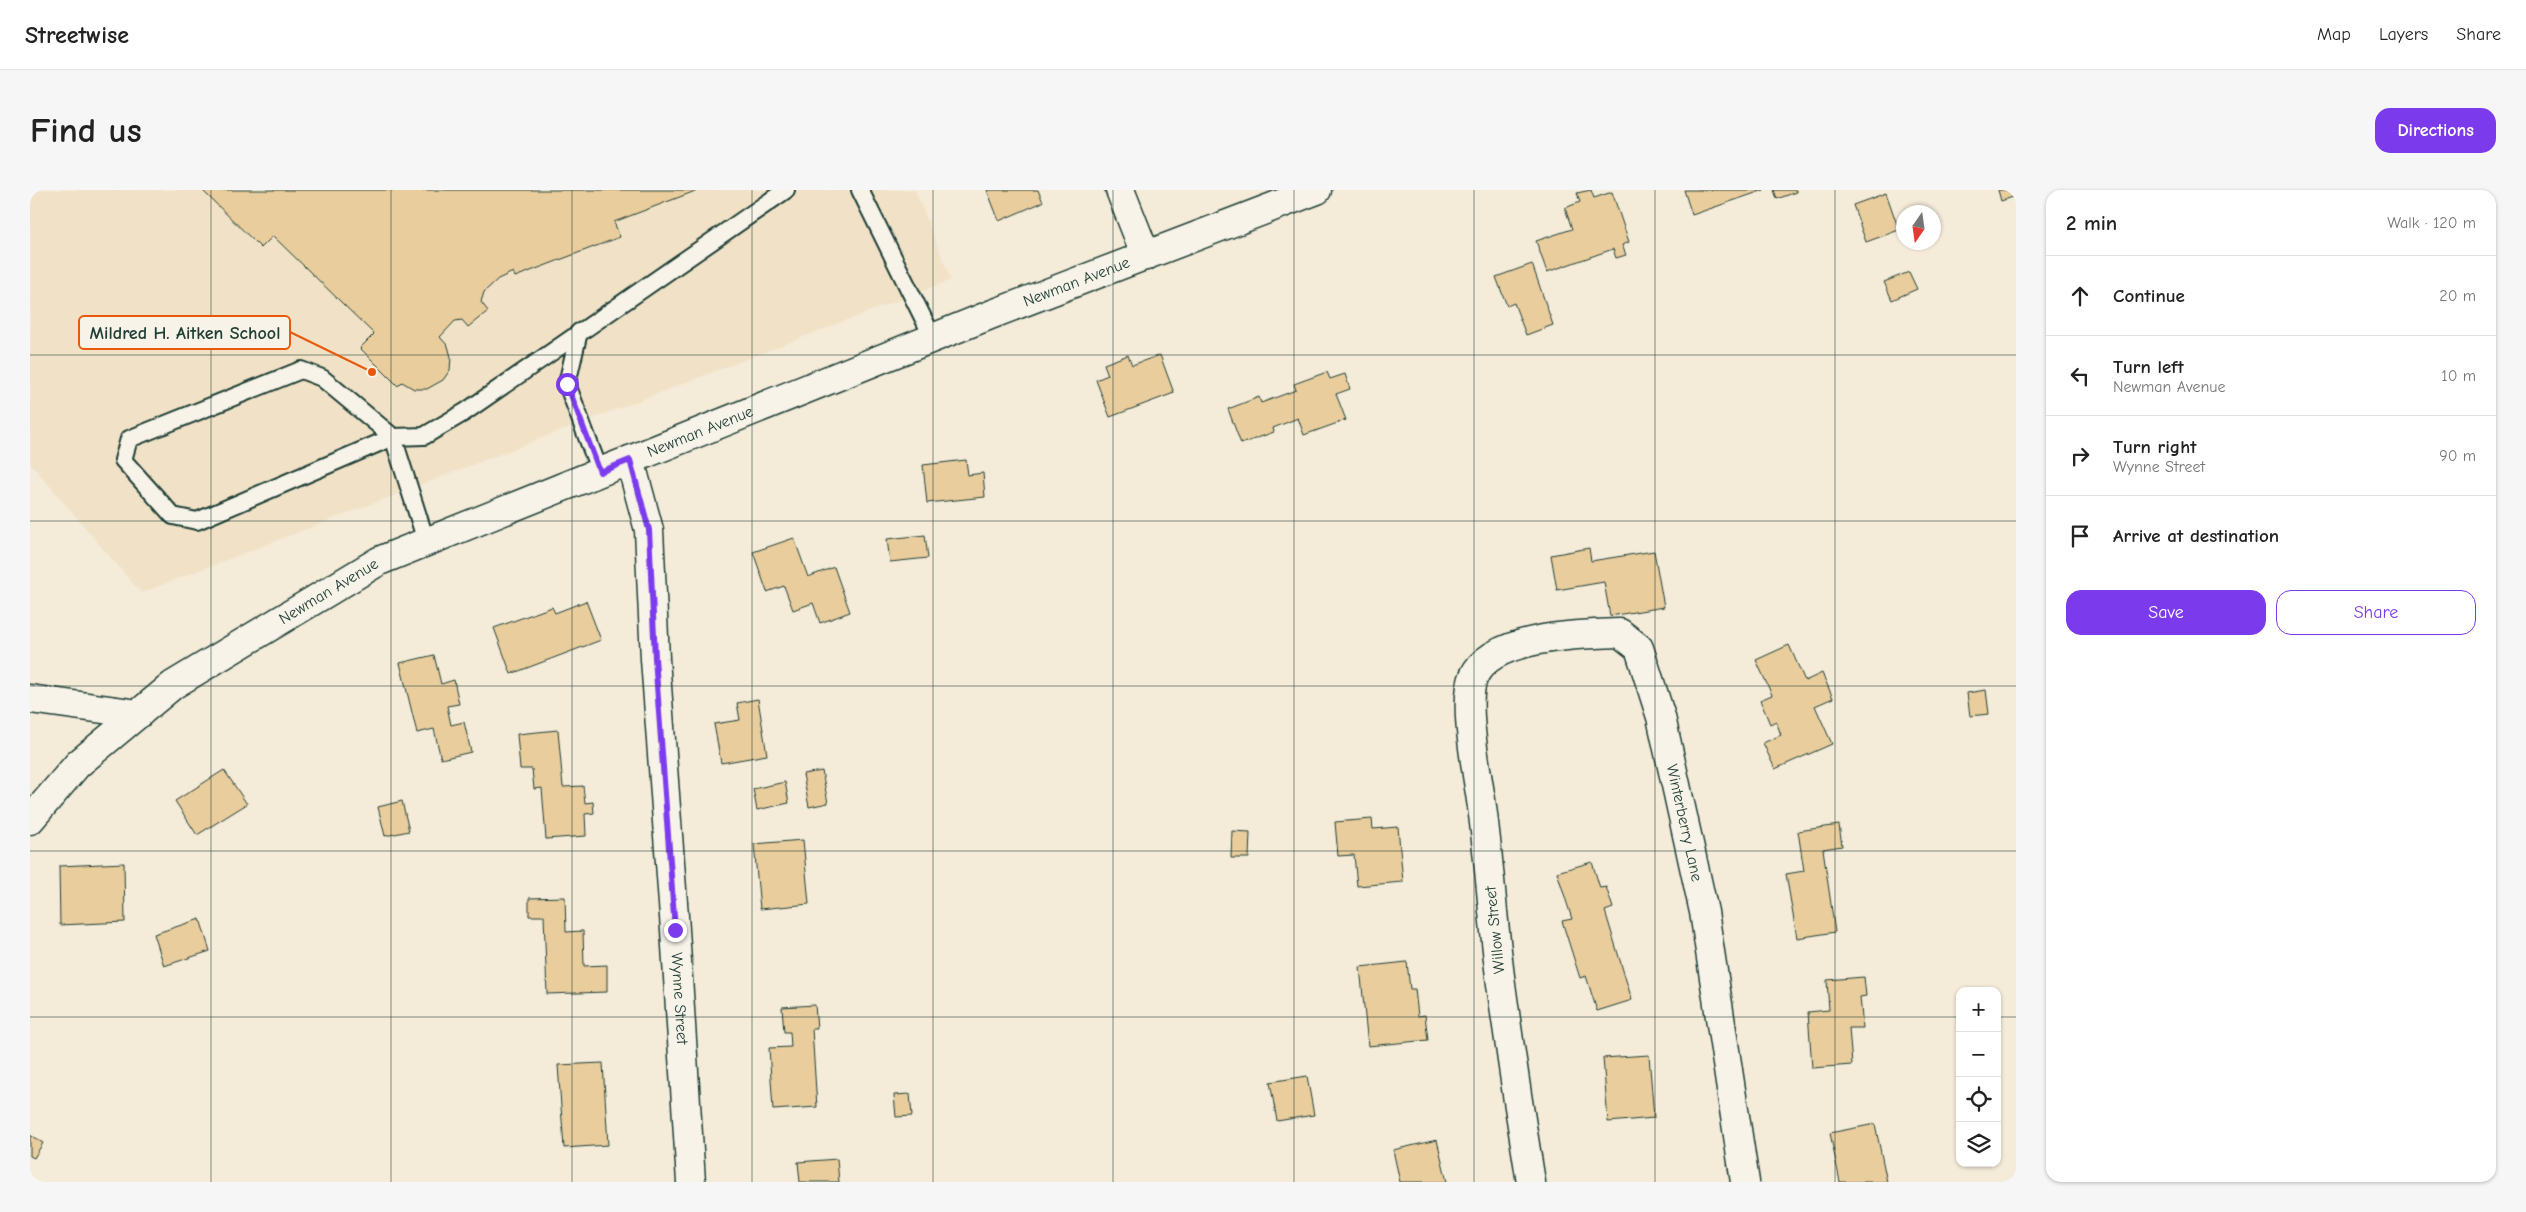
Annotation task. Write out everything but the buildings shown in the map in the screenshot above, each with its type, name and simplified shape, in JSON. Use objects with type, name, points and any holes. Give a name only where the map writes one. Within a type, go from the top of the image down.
[{"type":"street","points":[[1120,190],[1146,256]]},
{"type":"street","name":"Newman Avenue","points":[[30,820],[78,764],[173,685],[379,561],[933,338],[1317,190]]},
{"type":"street","name":"Wynne Street","points":[[630,460],[649,530],[655,658],[691,1182]]},
{"type":"street","name":"Winterberry Lane","points":[[1473,677],[1484,662],[1508,647],[1545,640],[1620,633],[1639,648],[1661,717],[1704,912],[1745,1182]]},
{"type":"street","name":"Willow Street","points":[[1473,677],[1470,705],[1472,744],[1482,808],[1501,983],[1531,1182]]},
{"type":"street","points":[[30,699],[139,714]]},
{"type":"lane","points":[[426,541],[393,437],[322,378],[301,370],[130,439],[123,460],[173,516],[197,521],[393,437],[424,436],[465,412],[786,190]]},
{"type":"lane","points":[[860,190],[933,338]]},
{"type":"lane","points":[[579,332],[567,384],[600,472]]},
{"type":"shaded area","points":[[30,190],[915,190],[951,280],[141,593],[30,463]]},
{"type":"place","name":"Mildred H. Aitken School","points":[[372,372]]},
{"type":"route","points":[[567,384],[600,472],[630,460],[649,530],[655,658],[675,930]]}]
